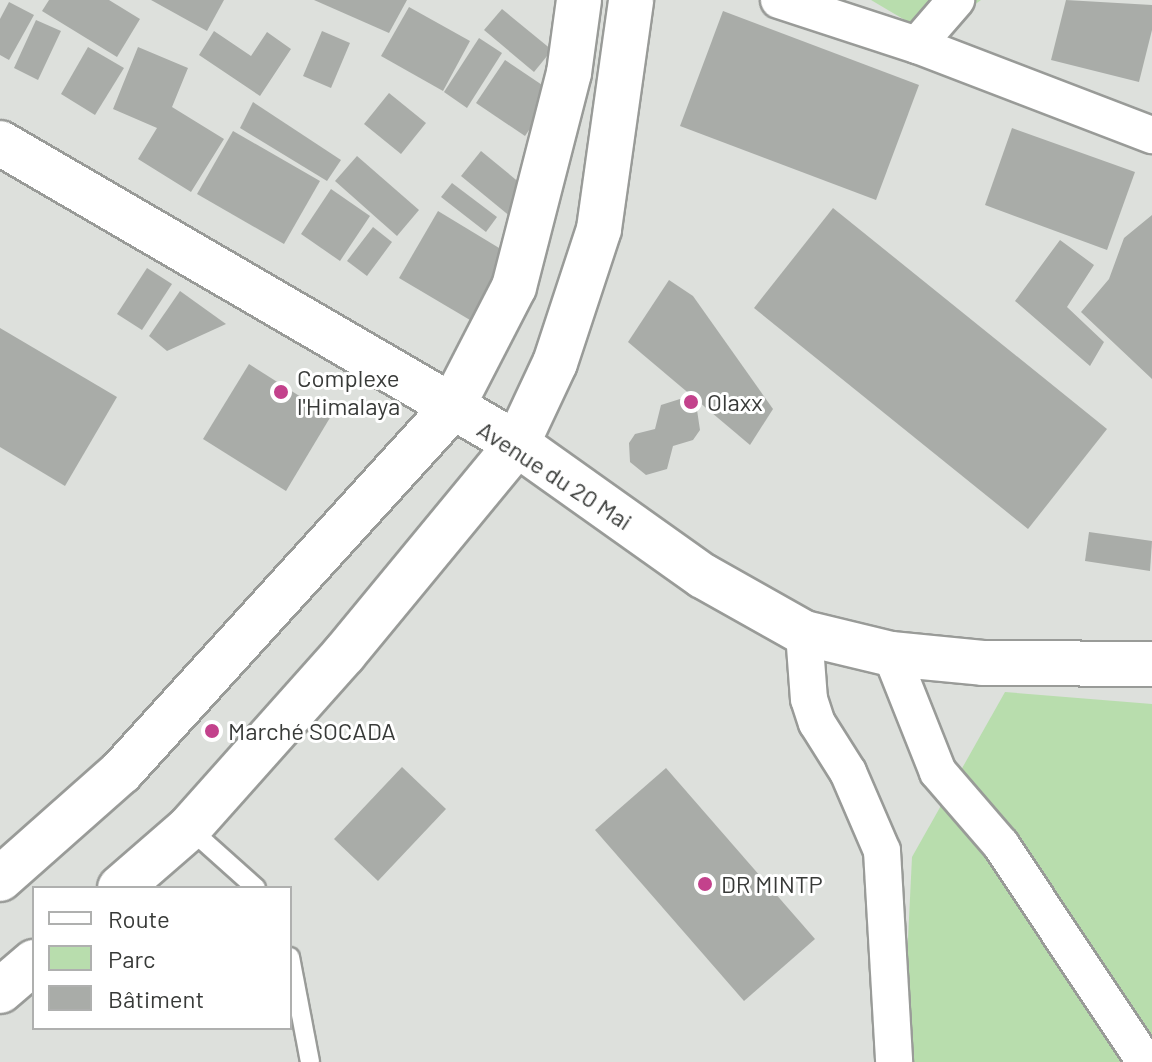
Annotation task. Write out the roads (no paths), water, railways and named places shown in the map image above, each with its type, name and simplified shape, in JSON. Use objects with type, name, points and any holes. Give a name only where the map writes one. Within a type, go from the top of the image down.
[{"type":"main road","points":[[0,879],[121,772],[451,409],[514,287],[569,73],[579,0]]},
{"type":"main road","points":[[122,886],[189,828],[344,654],[517,444],[555,363],[599,229],[631,0]]},
{"type":"main road","name":"Avenue du 20 Mai","points":[[0,143],[231,273],[451,409],[517,444],[703,576],[804,633],[891,654],[983,663],[1152,664]]},
{"type":"main road","points":[[0,991],[32,964]]},
{"type":"street","points":[[779,0],[917,45],[1152,135]]},
{"type":"street","points":[[917,45],[956,0]]},
{"type":"street","points":[[804,633],[809,699],[817,723],[848,772],[882,851],[894,1062]]},
{"type":"street","points":[[891,654],[938,772],[1001,845],[1145,1062]]},
{"type":"lane","points":[[189,828],[254,886]]},
{"type":"lane","points":[[292,968],[310,1062]]},
{"type":"place","name":"Complexe l'Himalaya","points":[[281,392]]},
{"type":"place","name":"Olaxx","points":[[691,402]]},
{"type":"place","name":"Marché SOCADA","points":[[212,731]]},
{"type":"place","name":"DR MINTP","points":[[705,884]]}]
